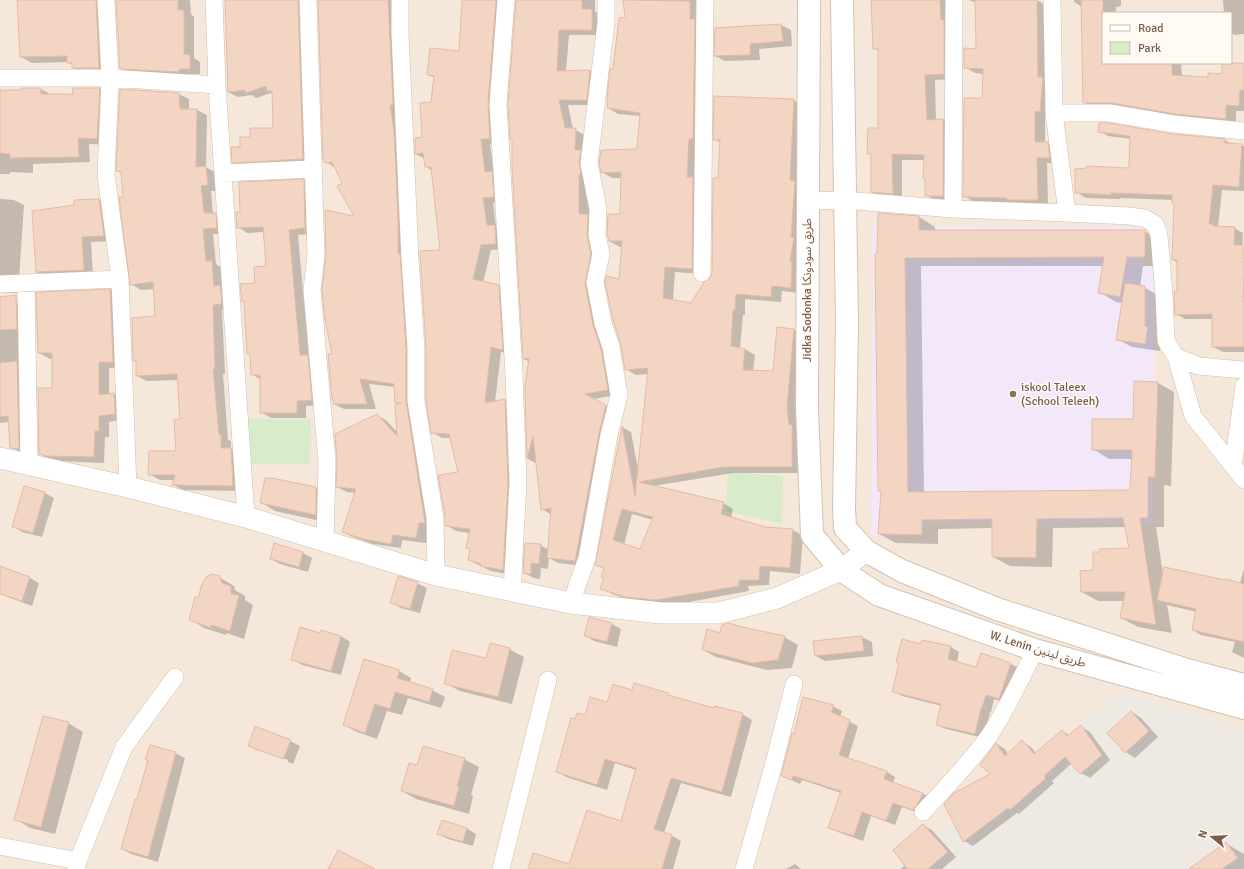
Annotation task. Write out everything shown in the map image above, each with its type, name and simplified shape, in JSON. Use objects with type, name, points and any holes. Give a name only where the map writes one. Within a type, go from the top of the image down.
[{"type":"main road","name":"Jidka Sodonka طريق سودونكا","points":[[809,0],[807,408],[812,535],[840,570]]},
{"type":"main road","points":[[842,0],[847,323],[844,509],[845,528],[866,551]]},
{"type":"main road","name":"W. Lenin طريق لينين","points":[[866,551],[902,571],[997,609],[1172,665],[1244,685]]},
{"type":"main road","name":"W. Lenin طريق لينين","points":[[840,570],[879,595],[1035,650],[1244,708]]},
{"type":"main road","points":[[985,632],[997,609]]},
{"type":"street","points":[[106,0],[110,78],[106,175],[120,279],[128,487]]},
{"type":"street","points":[[214,0],[217,85],[246,517]]},
{"type":"street","points":[[308,0],[316,255],[312,290],[327,461],[325,542]]},
{"type":"street","points":[[400,0],[400,33],[410,259],[416,349],[416,401],[435,518],[436,575]]},
{"type":"street","points":[[506,0],[498,104],[514,373],[518,483],[512,591]]},
{"type":"street","points":[[571,603],[586,558],[609,435],[619,395],[611,347],[603,323],[595,282],[601,254],[597,235],[598,209],[589,163],[606,23],[606,0]]},
{"type":"street","points":[[702,273],[705,0]]},
{"type":"street","points":[[954,0],[954,209]]},
{"type":"street","points":[[1052,0],[1054,113],[1067,213]]},
{"type":"street","points":[[0,78],[110,78],[217,85]]},
{"type":"street","points":[[1054,113],[1110,113],[1174,124],[1244,131]]},
{"type":"street","points":[[223,173],[313,169]]},
{"type":"street","points":[[808,202],[844,200],[954,209],[1129,216],[1144,218],[1155,224],[1159,235],[1166,340],[1176,356],[1193,416],[1244,480]]},
{"type":"street","points":[[0,284],[120,279]]},
{"type":"street","points":[[26,283],[30,465]]},
{"type":"street","points":[[1176,356],[1199,366],[1244,370]]},
{"type":"street","points":[[1233,466],[1244,386]]},
{"type":"street","points":[[0,458],[128,487],[246,517],[436,575],[571,603],[661,613],[719,613],[777,598],[840,570],[866,551]]},
{"type":"street","points":[[923,812],[962,770],[989,736],[1009,702],[1035,650]]},
{"type":"street","points":[[0,846],[77,865],[124,747],[175,677]]},
{"type":"street","points":[[501,869],[548,680]]},
{"type":"street","points":[[744,869],[773,767],[794,684]]},
{"type":"shaded area","points":[[0,0],[1244,0],[1244,729],[1122,692],[893,869],[0,869]]},
{"type":"shaded area","name":"iskool Taleex (School Teleeh)","points":[[874,213],[922,213],[922,226],[1144,227],[1144,266],[1155,266],[1153,523],[924,522],[923,536],[871,536]]},
{"type":"shaded area","points":[[1122,692],[1244,729],[1244,869],[893,869]]},
{"type":"green space","points":[[246,419],[311,419],[310,464],[246,464]]},
{"type":"green space","points":[[728,472],[783,476],[782,524],[726,511]]},
{"type":"building","points":[[17,0],[96,0],[99,68],[72,68],[72,63],[67,63],[67,56],[20,57]]},
{"type":"building","points":[[116,0],[178,0],[178,10],[184,10],[184,54],[190,55],[190,69],[179,69],[179,72],[120,69]]},
{"type":"building","points":[[225,0],[298,0],[303,159],[232,163],[231,147],[240,147],[240,137],[250,137],[250,128],[273,128],[272,91],[267,91],[266,86],[246,93],[245,90],[228,92]]},
{"type":"building","points":[[318,0],[388,0],[393,105],[390,105],[394,131],[398,254],[400,253],[406,349],[406,401],[425,523],[419,523],[416,538],[393,535],[391,544],[363,539],[342,532],[356,489],[336,487],[337,461],[335,434],[377,414],[397,436],[395,405],[401,403],[395,403],[394,384],[360,379],[367,404],[333,404],[328,354],[332,354],[325,320],[322,290],[326,255],[325,210],[354,216],[337,186],[342,183],[332,162],[325,163],[323,159]]},
{"type":"building","points":[[462,0],[496,0],[488,103],[490,139],[481,139],[485,172],[492,171],[494,197],[483,198],[487,225],[495,225],[496,244],[481,245],[473,279],[499,285],[503,350],[491,347],[485,403],[505,399],[508,483],[503,570],[480,566],[481,564],[468,560],[470,549],[466,548],[470,529],[445,526],[445,516],[438,475],[458,472],[449,434],[431,433],[426,400],[426,348],[420,251],[440,250],[431,167],[425,167],[423,153],[415,154],[415,138],[422,137],[420,103],[431,102],[434,76],[427,75],[430,48],[459,51]]},
{"type":"building","points":[[516,0],[582,0],[582,9],[592,9],[592,30],[559,30],[557,71],[590,70],[587,100],[559,100],[565,128],[576,128],[575,150],[581,150],[579,162],[581,174],[579,174],[579,214],[588,214],[587,235],[591,254],[585,284],[593,325],[601,349],[608,390],[585,394],[606,405],[599,433],[575,561],[547,558],[551,508],[541,510],[533,436],[527,459],[525,387],[529,358],[523,359],[512,165],[512,139],[510,139],[508,104]]},
{"type":"building","points":[[623,0],[690,1],[690,19],[695,19],[693,139],[689,139],[687,177],[693,177],[692,269],[665,267],[663,298],[691,303],[704,282],[710,278],[712,274],[713,178],[718,178],[720,140],[713,140],[714,96],[794,99],[790,180],[795,181],[791,237],[794,238],[790,261],[792,261],[791,288],[772,286],[771,297],[736,294],[735,310],[733,310],[731,346],[745,349],[743,370],[773,371],[777,327],[794,329],[787,407],[789,425],[792,425],[792,467],[723,467],[639,482],[724,502],[721,514],[765,527],[793,529],[790,568],[760,566],[759,580],[739,580],[739,586],[656,600],[625,597],[600,589],[604,578],[601,577],[604,568],[595,565],[622,426],[635,496],[648,368],[625,370],[621,345],[613,320],[605,282],[606,276],[619,279],[622,241],[609,241],[607,234],[608,214],[620,214],[621,172],[601,173],[599,163],[601,150],[637,149],[640,113],[607,108],[610,69],[613,69],[619,18],[625,17]],"holes":[[[622,509],[653,517],[640,549],[613,540]]]},
{"type":"building","points":[[871,0],[940,0],[941,20],[944,20],[944,74],[925,75],[927,120],[943,119],[943,196],[925,196],[925,178],[923,178],[924,155],[892,154],[893,194],[871,192],[871,154],[867,154],[868,128],[878,128],[878,49],[873,49]]},
{"type":"building","points":[[975,0],[1037,0],[1038,77],[1043,77],[1040,112],[1035,111],[1035,142],[1048,142],[1050,158],[1037,158],[1038,200],[1007,200],[1007,198],[963,197],[964,98],[982,98],[983,69],[964,68],[964,48],[976,49]]},
{"type":"building","points":[[1081,0],[1103,0],[1102,64],[1172,64],[1172,75],[1208,77],[1208,73],[1222,74],[1222,64],[1244,63],[1244,90],[1240,90],[1239,106],[1226,105],[1226,119],[1175,114],[1112,103],[1083,103]]},
{"type":"building","points":[[781,24],[783,41],[750,44],[750,55],[714,56],[715,28]]},
{"type":"building","points":[[22,88],[41,88],[41,94],[73,94],[72,88],[100,88],[97,139],[78,138],[79,157],[10,158],[10,154],[0,153],[0,90],[22,90]]},
{"type":"building","points":[[120,89],[179,93],[180,109],[197,109],[196,167],[206,166],[208,185],[201,186],[204,213],[216,213],[217,228],[203,229],[206,261],[212,261],[214,286],[220,285],[222,304],[213,305],[215,369],[213,369],[219,435],[221,435],[221,448],[231,448],[233,486],[172,485],[175,475],[148,475],[149,451],[176,451],[174,420],[180,419],[177,374],[136,376],[136,361],[133,361],[132,318],[155,316],[153,282],[130,285],[119,197],[123,197],[121,172],[116,171]]},
{"type":"building","points":[[1099,123],[1109,123],[1173,134],[1225,139],[1225,143],[1242,144],[1239,187],[1213,185],[1209,224],[1213,224],[1213,226],[1235,227],[1234,245],[1243,245],[1244,347],[1212,347],[1212,314],[1175,315],[1174,291],[1177,291],[1177,260],[1172,260],[1174,203],[1172,203],[1172,195],[1111,193],[1111,195],[1075,193],[1075,169],[1087,168],[1087,166],[1129,168],[1130,136],[1098,132]]},
{"type":"building","points":[[304,179],[305,233],[304,228],[289,230],[300,355],[308,355],[312,400],[297,401],[297,413],[260,413],[260,375],[251,375],[250,354],[247,354],[244,301],[242,302],[240,284],[255,283],[254,267],[266,266],[263,227],[237,228],[236,212],[240,212],[239,182]]},
{"type":"building","points":[[99,199],[104,236],[82,237],[84,270],[36,272],[32,211],[74,205],[74,200]]},
{"type":"building","points":[[878,213],[919,216],[919,230],[1145,230],[1145,257],[1127,257],[1120,297],[1098,293],[1104,257],[905,258],[908,492],[1130,490],[1132,450],[1092,450],[1092,419],[1133,419],[1134,381],[1158,382],[1155,477],[1148,477],[1148,518],[1140,518],[1156,625],[1120,618],[1125,592],[1081,592],[1080,571],[1093,570],[1093,552],[1100,552],[1100,549],[1129,548],[1123,518],[1037,519],[1036,558],[992,557],[992,519],[922,520],[922,535],[878,534],[881,491],[878,491],[875,254],[877,254]]},
{"type":"building","points":[[1125,283],[1145,286],[1145,326],[1148,327],[1145,344],[1116,340]]},
{"type":"building","points":[[110,289],[113,362],[99,362],[99,395],[114,393],[115,414],[99,416],[99,431],[95,431],[94,457],[46,456],[39,454],[38,388],[52,388],[52,353],[38,353],[36,292]]},
{"type":"building","points":[[16,295],[17,329],[0,330],[0,297]]},
{"type":"building","points":[[17,361],[19,449],[10,448],[8,416],[0,417],[0,363]]},
{"type":"building","points":[[265,478],[272,478],[316,487],[316,515],[260,503]]},
{"type":"building","points":[[24,486],[45,492],[33,533],[12,527]]},
{"type":"building","points":[[274,543],[303,552],[299,567],[270,559]]},
{"type":"building","points":[[525,543],[541,544],[539,564],[531,563],[531,574],[523,573]]},
{"type":"building","points":[[0,566],[30,577],[22,601],[0,594]]},
{"type":"building","points":[[1164,567],[1244,584],[1244,642],[1192,630],[1196,609],[1157,600]]},
{"type":"building","points":[[212,574],[220,576],[222,583],[231,586],[231,594],[239,595],[230,631],[211,625],[211,628],[189,620],[195,597],[199,597],[201,586],[206,577]]},
{"type":"building","points":[[398,576],[418,582],[410,609],[390,603]]},
{"type":"building","points":[[589,617],[612,623],[607,642],[584,636]]},
{"type":"building","points":[[729,623],[785,636],[778,660],[752,663],[702,650],[707,629],[720,633],[722,625]]},
{"type":"building","points":[[300,627],[320,633],[321,630],[341,636],[331,671],[291,660]]},
{"type":"building","points":[[862,636],[864,651],[815,656],[813,641]]},
{"type":"building","points":[[902,639],[921,644],[922,640],[951,646],[948,659],[976,667],[981,653],[1011,663],[999,699],[986,695],[981,708],[975,734],[936,725],[941,704],[892,692],[899,663],[896,662]]},
{"type":"building","points":[[490,643],[510,648],[498,697],[444,684],[452,650],[486,658]]},
{"type":"building","points":[[364,659],[400,670],[397,678],[433,689],[429,702],[395,692],[390,709],[375,704],[365,733],[343,725]]},
{"type":"building","points":[[634,683],[668,693],[668,695],[714,708],[714,706],[743,713],[722,792],[671,778],[654,829],[672,835],[662,869],[528,869],[533,853],[569,864],[587,810],[621,821],[636,768],[605,759],[597,785],[556,772],[571,718],[575,719],[577,713],[585,715],[590,697],[607,702],[613,684],[632,690]]},
{"type":"building","points":[[803,697],[834,705],[831,712],[850,720],[839,755],[887,771],[884,779],[923,793],[913,810],[893,803],[886,821],[862,812],[854,836],[828,828],[841,791],[793,776],[792,780],[781,776],[792,733],[794,734]]},
{"type":"building","points":[[1131,711],[1149,731],[1125,753],[1107,733]]},
{"type":"building","points":[[43,716],[69,722],[41,827],[14,820]]},
{"type":"building","points":[[1081,725],[1102,755],[1080,774],[1065,757],[1044,776],[1046,778],[1010,810],[1008,808],[963,842],[944,804],[954,793],[990,774],[980,765],[996,743],[1005,756],[1022,740],[1034,754],[1062,730],[1067,736]]},
{"type":"building","points":[[255,726],[291,740],[283,759],[248,746]]},
{"type":"building","points":[[150,745],[176,752],[148,857],[121,849],[148,760],[145,760]]},
{"type":"building","points":[[423,746],[465,758],[457,786],[459,787],[454,806],[401,791],[409,763],[417,765]]},
{"type":"building","points":[[442,820],[467,828],[463,842],[437,834]]},
{"type":"building","points":[[923,824],[948,852],[928,869],[907,869],[893,850]]},
{"type":"building","points":[[1226,842],[1238,858],[1222,869],[1189,869]]},
{"type":"building","points":[[338,850],[375,869],[328,869]]},
{"type":"place","name":"iskool Taleex (School Teleeh)","points":[[1013,394]]}]
